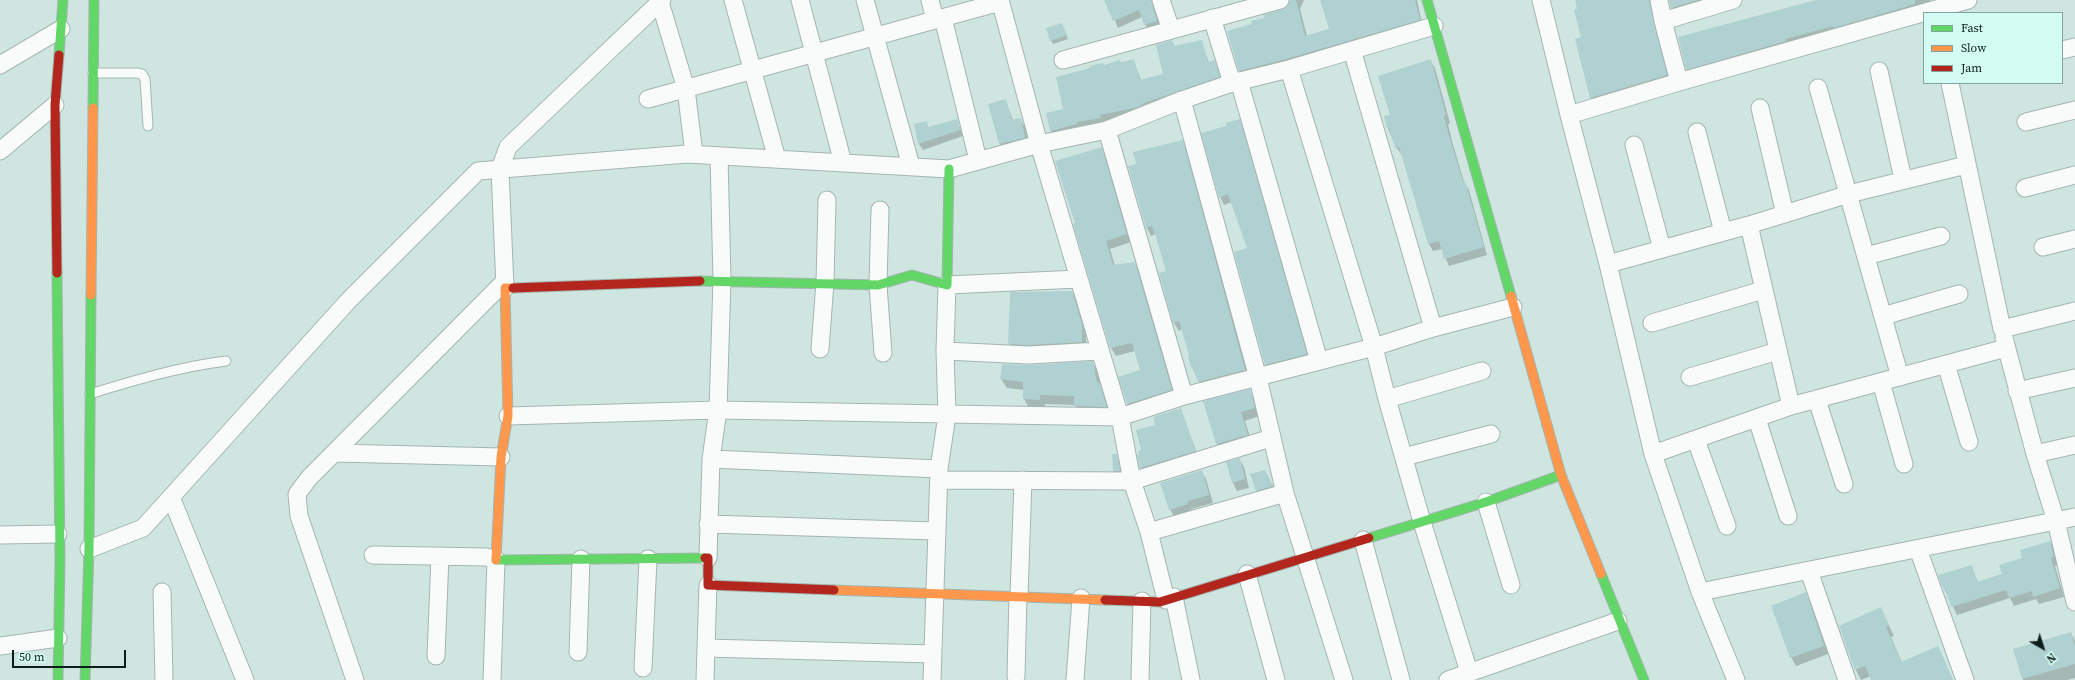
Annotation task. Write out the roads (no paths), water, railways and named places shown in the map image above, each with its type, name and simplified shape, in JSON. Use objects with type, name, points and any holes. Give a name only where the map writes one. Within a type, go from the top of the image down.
[{"type":"main road","points":[[58,680],[55,105],[63,0]]},
{"type":"main road","points":[[85,680],[89,549],[94,0]]},
{"type":"main road","points":[[1427,0],[1561,475],[1618,621],[1644,680]]},
{"type":"main road","points":[[949,168],[948,285],[912,276],[878,285],[825,282],[722,280],[505,284],[508,416],[501,457],[496,560],[708,558],[708,585],[935,592],[1160,602],[1247,574],[1486,502],[1561,475]]},
{"type":"street","points":[[733,0],[754,70],[777,159]]},
{"type":"street","points":[[800,0],[813,54],[843,162]]},
{"type":"street","points":[[865,0],[911,166]]},
{"type":"street","points":[[930,0],[939,19],[978,160]]},
{"type":"street","points":[[1161,0],[1171,30]]},
{"type":"street","points":[[1063,60],[1212,18],[1253,4],[1280,0]]},
{"type":"street","points":[[1541,0],[1569,116],[1608,264],[1653,454],[1700,592],[1736,680]]},
{"type":"street","points":[[1659,0],[1679,82]]},
{"type":"street","points":[[1663,21],[1733,0]]},
{"type":"street","points":[[1569,116],[1935,7],[1968,0]]},
{"type":"street","points":[[355,680],[299,516],[297,494],[309,478],[335,454],[505,284],[500,169],[508,148],[661,1],[686,89],[694,154]]},
{"type":"street","points":[[648,99],[1000,1],[1039,144],[1099,351],[1120,417],[1132,481],[1170,598],[1191,680]]},
{"type":"street","points":[[1212,18],[1235,82],[1319,361]]},
{"type":"street","points":[[89,549],[143,528],[349,300],[478,171],[694,154],[949,168],[1039,144],[1107,130],[1182,100],[1235,82],[1289,69],[1434,26]]},
{"type":"street","points":[[0,65],[61,29]]},
{"type":"street","points":[[2063,50],[2075,46]]},
{"type":"street","points":[[1352,50],[1433,328]]},
{"type":"street","points":[[1289,69],[1374,347],[1387,399],[1422,522],[1469,672]]},
{"type":"street","points":[[1879,71],[1903,179]]},
{"type":"street","points":[[1950,84],[1966,165],[2006,348],[2017,392],[2056,521],[2075,602]]},
{"type":"street","points":[[1818,88],[1900,377]]},
{"type":"street","points":[[1182,100],[1258,378],[1270,438],[1285,493],[1344,680]]},
{"type":"street","points":[[0,151],[55,105]]},
{"type":"street","points":[[1760,108],[1784,214]]},
{"type":"street","points":[[2026,122],[2075,110]]},
{"type":"street","points":[[1107,130],[1184,396]]},
{"type":"street","points":[[1698,132],[1723,232]]},
{"type":"street","points":[[1634,145],[1662,249]]},
{"type":"street","points":[[708,558],[711,458],[718,410],[722,280],[719,156]]},
{"type":"street","points":[[1608,264],[1749,225],[1903,179],[1966,165]]},
{"type":"street","points":[[2026,188],[2075,175]]},
{"type":"street","points":[[820,349],[825,282],[827,200]]},
{"type":"street","points":[[880,210],[878,285],[883,353]]},
{"type":"street","points":[[1749,225],[1791,406]]},
{"type":"street","points":[[1866,256],[1941,236]]},
{"type":"street","points":[[2043,247],[2075,239]]},
{"type":"street","points":[[932,680],[939,474],[946,415],[945,351],[948,285],[1079,279]]},
{"type":"street","points":[[1652,323],[1763,290]]},
{"type":"street","points":[[1883,316],[1959,294]]},
{"type":"street","points":[[508,416],[718,410],[1120,417],[1184,396],[1374,347],[1433,328],[1513,307]]},
{"type":"street","points":[[2002,329],[2075,311]]},
{"type":"street","points":[[1653,454],[1791,406],[2006,348]]},
{"type":"street","points":[[945,351],[1029,355],[1099,351]]},
{"type":"street","points":[[1690,378],[1778,351]]},
{"type":"street","points":[[1946,364],[1968,442]]},
{"type":"street","points":[[1387,399],[1482,370]]},
{"type":"street","points":[[2017,392],[2075,378]]},
{"type":"street","points":[[1881,382],[1904,464]]},
{"type":"street","points":[[1817,400],[1844,484]]},
{"type":"street","points":[[1757,419],[1788,516]]},
{"type":"street","points":[[1404,457],[1491,434]]},
{"type":"street","points":[[711,458],[1023,480],[1132,481],[1270,438]]},
{"type":"street","points":[[1696,440],[1727,526]]},
{"type":"street","points":[[2035,454],[2075,445]]},
{"type":"street","points":[[335,454],[501,457]]},
{"type":"street","points":[[1016,676],[1023,480]]},
{"type":"street","points":[[1149,532],[1285,493]]},
{"type":"street","points":[[171,497],[245,680]]},
{"type":"street","points":[[1486,502],[1511,585]]},
{"type":"street","points":[[1700,592],[2075,517]]},
{"type":"street","points":[[708,524],[936,531]]},
{"type":"street","points":[[0,535],[58,534]]},
{"type":"street","points":[[1363,540],[1401,680]]},
{"type":"street","points":[[1918,549],[1965,680]]},
{"type":"street","points":[[373,555],[440,556],[487,558],[496,560],[492,680]]},
{"type":"street","points":[[436,656],[440,556]]},
{"type":"street","points":[[643,668],[648,558]]},
{"type":"street","points":[[578,652],[581,559]]},
{"type":"street","points":[[1809,571],[1847,680]]},
{"type":"street","points":[[1247,574],[1276,680]]},
{"type":"street","points":[[705,680],[708,585]]},
{"type":"street","points":[[162,592],[164,680]]},
{"type":"street","points":[[1075,680],[1081,598]]},
{"type":"street","points":[[1140,680],[1142,601]]},
{"type":"street","points":[[1448,680],[1618,621]]},
{"type":"street","points":[[0,646],[58,638]]},
{"type":"street","points":[[706,648],[933,654]]},
{"type":"lane","points":[[93,73],[142,74],[146,79],[148,126]]},
{"type":"lane","points":[[90,394],[140,378],[190,366],[226,361]]}]
